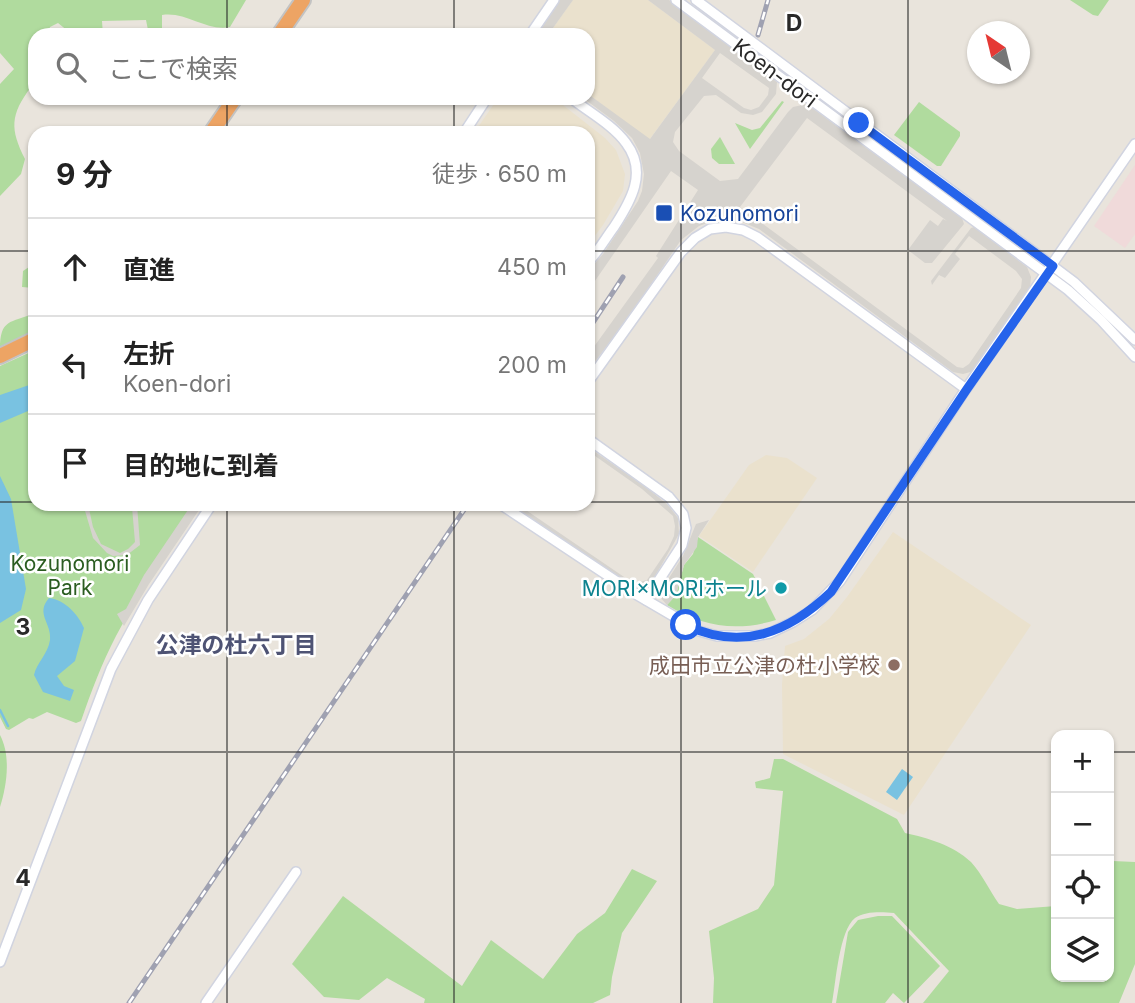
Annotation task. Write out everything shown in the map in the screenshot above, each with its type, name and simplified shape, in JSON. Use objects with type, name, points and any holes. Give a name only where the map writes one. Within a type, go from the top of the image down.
[{"type":"highway","points":[[284,28],[303,0]]},
{"type":"highway","points":[[216,126],[230,105]]},
{"type":"highway","points":[[0,356],[28,342]]},
{"type":"street","points":[[535,28],[554,0]]},
{"type":"street","name":"Koen-dori","points":[[676,0],[1047,275],[1101,320],[1135,357]]},
{"type":"street","name":"Koen-dori","points":[[696,0],[1053,266],[1089,295],[1135,340]]},
{"type":"street","points":[[469,126],[482,105]]},
{"type":"street","points":[[580,105],[619,135],[626,143],[636,165],[635,186],[629,204],[595,252]]},
{"type":"street","points":[[511,511],[686,625],[717,636],[763,635],[804,616],[841,581],[967,389],[1135,144]]},
{"type":"street","points":[[595,372],[681,252],[702,233],[726,227],[743,230],[757,237],[967,389]]},
{"type":"street","points":[[595,444],[674,502],[686,522],[682,545],[646,600]]},
{"type":"street","points":[[0,962],[111,669],[148,600],[207,511]]},
{"type":"street","points":[[206,1003],[296,872]]},
{"type":"shaded area","points":[[560,0],[573,0],[553,28],[541,28]]},
{"type":"shaded area","points":[[573,0],[648,0],[715,50],[649,140],[595,99],[595,28],[553,28]]},
{"type":"shaded area","points":[[648,0],[669,0],[777,82],[776,94],[762,112],[753,115],[741,113],[716,95],[704,96],[675,132],[673,142],[679,151],[720,181],[738,179],[788,112],[793,107],[807,104],[962,218],[964,224],[932,263],[925,263],[908,250],[930,220],[938,226],[943,219],[947,221],[807,118],[740,207],[957,367],[963,368],[969,364],[1021,288],[1022,279],[1016,271],[969,236],[955,254],[960,259],[945,278],[939,275],[932,285],[931,281],[971,228],[974,227],[1027,267],[1031,277],[1030,288],[974,371],[963,374],[953,372],[759,229],[742,222],[710,222],[699,226],[681,240],[595,362],[595,345],[658,258],[656,256],[698,190],[671,171],[595,281],[595,263],[638,201],[644,174],[640,153],[632,138],[592,105],[595,105],[595,99],[650,139],[715,50]],"holes":[[[720,53],[769,88],[768,95],[759,107],[751,110],[744,108],[702,78]]]},
{"type":"shaded area","points":[[493,105],[563,105],[590,126],[479,126]]},
{"type":"shaded area","points":[[595,130],[616,150],[625,174],[623,191],[595,236]]},
{"type":"shaded area","points":[[1135,165],[1135,234],[1125,248],[1094,226]]},
{"type":"shaded area","points":[[595,452],[646,487],[668,505],[678,518],[679,534],[653,580],[641,587],[627,584],[518,511],[527,511],[636,583],[647,580],[668,549],[675,526],[673,516],[642,489],[595,456]]},
{"type":"shaded area","points":[[766,455],[787,458],[817,478],[753,572],[699,536],[749,465]]},
{"type":"shaded area","points":[[85,511],[90,511],[101,544],[120,553],[128,549],[135,542],[133,511],[138,511],[140,545],[127,555],[113,556],[107,553],[93,538]]},
{"type":"shaded area","points":[[187,511],[198,511],[124,626],[117,614],[126,609],[144,575]]},
{"type":"shaded area","points":[[709,520],[698,537],[697,547],[684,565],[676,595],[667,605],[660,597],[662,589],[683,556],[696,524]]},
{"type":"shaded area","name":"成田市立公津の杜小学校","points":[[893,532],[1031,625],[904,815],[783,754],[782,685],[785,646],[804,639],[829,619]]},
{"type":"green space","points":[[0,0],[246,0],[230,27],[213,27],[180,16],[162,15],[162,28],[148,28],[146,20],[102,21],[102,28],[64,28],[58,23],[50,28],[28,28],[28,91],[19,106],[15,122],[17,139],[25,159],[21,174],[0,196],[0,84],[14,69],[0,53]]},
{"type":"green space","points":[[1070,0],[1109,0],[1098,16]]},
{"type":"green space","points":[[782,101],[784,102],[750,149],[735,123],[752,130],[760,128]]},
{"type":"green space","points":[[919,102],[960,132],[941,166],[937,166],[894,135]]},
{"type":"green space","points":[[720,137],[735,164],[719,164],[712,158],[711,149]]},
{"type":"green space","points":[[28,268],[28,288],[22,287],[23,271]]},
{"type":"green space","points":[[28,316],[28,336],[0,349],[4,327]]},
{"type":"green space","name":"Kozunomori Park","points":[[28,353],[28,511],[195,511],[125,619],[101,667],[81,721],[76,723],[47,712],[33,719],[29,718],[9,730],[0,717],[0,366]]},
{"type":"green space","points":[[698,537],[753,574],[776,620],[747,626],[720,625],[707,623],[667,605],[676,595],[684,565],[693,554]]},
{"type":"green space","points":[[0,735],[6,752],[7,771],[0,807]]},
{"type":"green space","points":[[774,759],[783,759],[897,819],[905,833],[956,851],[971,862],[999,904],[1017,909],[1051,906],[1051,982],[1114,982],[1114,861],[1135,862],[1135,964],[1119,1003],[923,1003],[949,971],[894,913],[879,912],[855,918],[845,934],[832,1003],[713,1003],[714,978],[709,931],[758,909],[774,885],[783,791],[756,788],[755,782],[770,778]]},
{"type":"green space","points":[[632,869],[657,881],[622,933],[610,995],[593,1003],[424,1003],[425,999],[387,978],[359,1000],[324,997],[292,964],[343,896],[462,986],[491,940],[543,979],[577,934],[605,913]]},
{"type":"green space","points":[[892,916],[940,966],[904,1003],[893,993],[885,1003],[836,1003],[848,932],[858,920]]},
{"type":"water","points":[[28,385],[28,411],[0,423],[0,395]]},
{"type":"water","points":[[0,476],[11,499],[26,589],[21,610],[0,623]]},
{"type":"water","points":[[49,598],[70,608],[84,628],[75,661],[57,676],[64,686],[74,690],[70,701],[43,692],[34,675],[50,640],[44,614]]},
{"type":"water","points":[[902,769],[913,777],[897,800],[886,792]]},
{"type":"waterway","points":[[0,710],[8,726]]},
{"type":"railway","points":[[758,35],[768,0]]},
{"type":"railway","points":[[595,319],[623,277]]},
{"type":"railway","points":[[129,1003],[463,511]]},
{"type":"place","name":"Kozunomori","points":[[664,213]]},
{"type":"place","name":"MORI×MORIホール","points":[[781,588]]},
{"type":"place","name":"成田市立公津の杜小学校","points":[[894,665]]},
{"type":"district","name":"公津の杜六丁目","points":[[236,645]]},
{"type":"route","points":[[686,625],[726,637],[770,633],[812,610],[831,592],[841,581],[1015,318],[1053,266],[859,123]]}]
